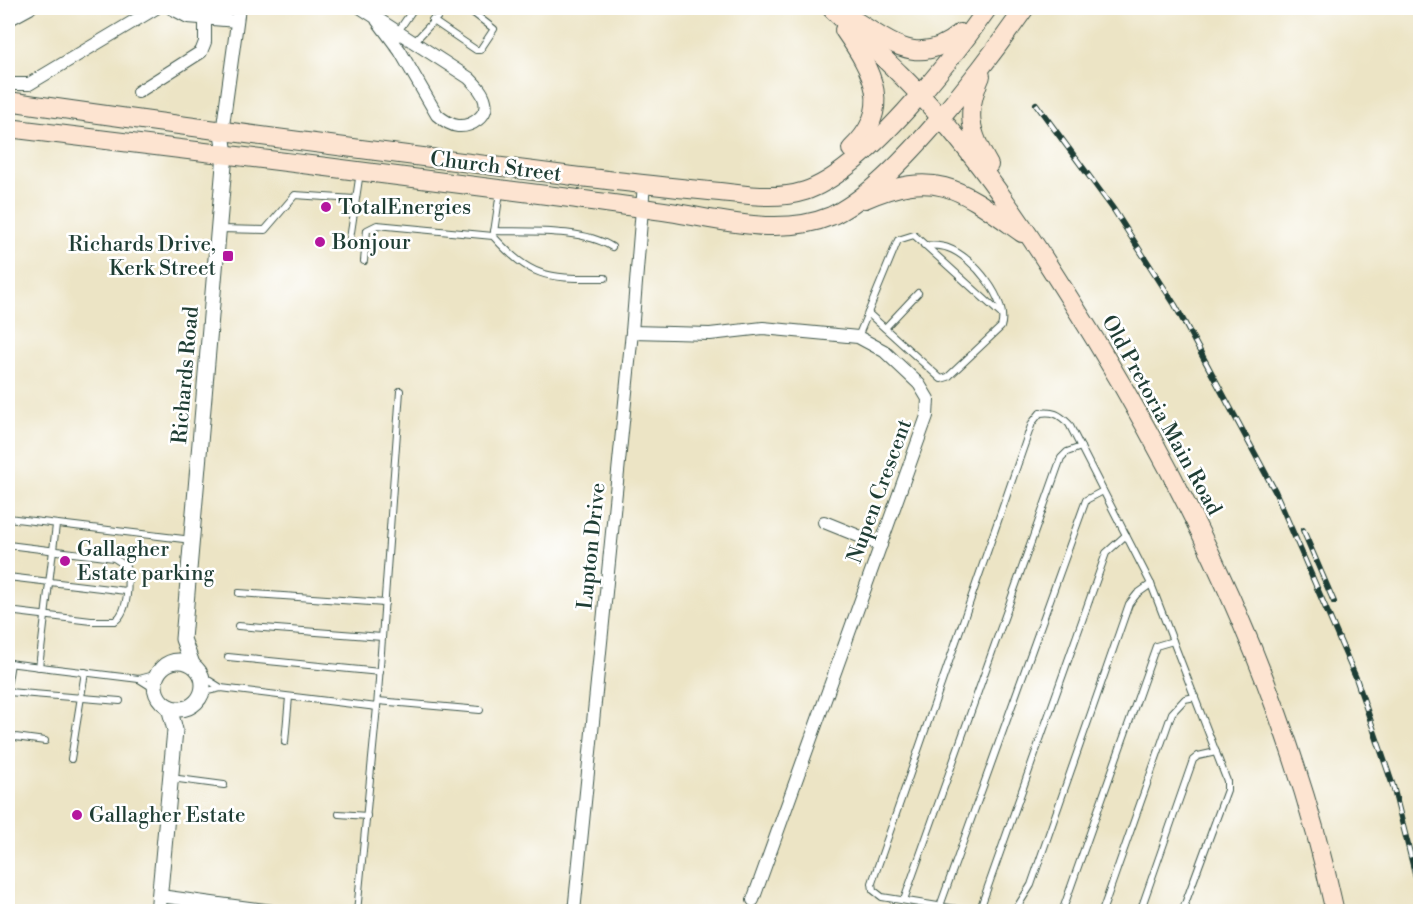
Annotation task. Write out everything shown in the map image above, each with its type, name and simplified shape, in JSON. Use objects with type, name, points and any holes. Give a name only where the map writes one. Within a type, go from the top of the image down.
[{"type":"main road","points":[[831,8],[894,45],[921,52],[938,49],[951,41],[986,8]]},
{"type":"main road","points":[[790,194],[853,147],[867,132],[876,111],[876,91],[865,65],[831,8]]},
{"type":"main road","name":"Old Pretoria Main Road","points":[[831,8],[920,94],[940,117],[1032,238],[1134,404],[1222,575],[1290,750],[1335,912]]},
{"type":"main road","name":"Church Street","points":[[8,101],[222,133],[644,184],[761,196],[790,194],[807,190],[836,176],[877,139],[920,94],[986,8]]},
{"type":"main road","points":[[1024,8],[991,55],[973,97],[971,123],[980,150],[1032,238]]},
{"type":"main road","name":"Church Street","points":[[8,128],[500,189],[752,225],[778,226],[811,222],[843,209],[885,175],[940,117],[991,55]]},
{"type":"main road","points":[[843,209],[894,188],[921,184],[944,186],[969,195],[1032,238]]},
{"type":"street","points":[[8,20],[30,8]]},
{"type":"street","points":[[8,84],[29,84],[156,8]]},
{"type":"street","points":[[171,8],[237,21]]},
{"type":"street","name":"Richards Road","points":[[161,675],[183,639],[225,154],[222,133],[239,8]]},
{"type":"street","points":[[361,8],[377,20],[399,30],[470,78],[480,89],[486,102],[485,111],[477,120],[458,126],[437,115],[400,51],[377,20]]},
{"type":"street","points":[[138,92],[201,52],[206,42],[200,14]]},
{"type":"street","name":"Lupton Drive","points":[[574,912],[632,332],[644,184]]},
{"type":"street","name":"Nupen Crescent","points":[[632,332],[710,334],[771,328],[858,337],[875,345],[897,362],[920,384],[929,402],[927,416],[753,900]]},
{"type":"street","points":[[824,522],[881,545]]},
{"type":"street","name":"Richards Road","points":[[183,639],[197,670]]},
{"type":"street","points":[[185,709],[169,707],[162,703],[161,675],[181,661],[197,670],[203,692],[199,699],[185,709],[175,729],[159,904],[280,912]]},
{"type":"street","points":[[169,707],[175,729]]},
{"type":"lane","points":[[399,30],[414,8]]},
{"type":"lane","points":[[415,41],[432,20],[446,8]]},
{"type":"lane","points":[[432,20],[476,50],[480,50],[494,29],[467,8]]},
{"type":"lane","points":[[350,239],[354,199],[360,171]]},
{"type":"lane","points":[[500,189],[494,233],[523,266],[540,274],[605,278]]},
{"type":"lane","points":[[219,229],[265,230],[295,195],[354,199]]},
{"type":"lane","points":[[364,261],[368,230],[372,226],[494,233],[541,231],[598,240],[612,247]]},
{"type":"lane","points":[[858,337],[898,240],[914,235],[1003,316]]},
{"type":"lane","points":[[868,313],[936,376],[945,379],[1001,327],[1003,316],[994,290],[959,254],[948,248],[924,245]]},
{"type":"lane","points":[[885,328],[918,293]]},
{"type":"lane","points":[[357,912],[378,704],[400,391]]},
{"type":"lane","points":[[1126,535],[1106,553],[977,912],[882,897],[873,890],[872,883],[1032,423],[1040,413],[1059,414],[1069,424],[1080,447],[1126,535],[1151,584],[1227,781],[1227,790],[1182,912]]},
{"type":"lane","points":[[904,900],[1062,458],[1067,452],[1080,447]]},
{"type":"lane","points":[[940,906],[1086,500],[1103,491]]},
{"type":"lane","points":[[8,518],[192,540]]},
{"type":"lane","points":[[39,666],[56,525]]},
{"type":"lane","points":[[8,545],[121,561],[126,566],[127,573],[124,610],[114,621],[8,611]]},
{"type":"lane","points":[[8,577],[126,591]]},
{"type":"lane","points":[[1014,912],[1031,885],[1129,604],[1137,594],[1151,584]]},
{"type":"lane","points":[[239,593],[385,603]]},
{"type":"lane","points":[[238,626],[382,637]]},
{"type":"lane","points":[[1062,912],[1156,646],[1173,641]]},
{"type":"lane","points":[[228,657],[380,672]]},
{"type":"lane","points":[[8,681],[9,663],[139,679],[161,675]]},
{"type":"lane","points":[[197,670],[221,688]]},
{"type":"lane","points":[[71,759],[85,672]]},
{"type":"lane","points":[[139,679],[161,675]]},
{"type":"lane","points":[[203,692],[221,688],[289,697],[480,710]]},
{"type":"lane","points":[[8,692],[120,701]]},
{"type":"lane","points":[[285,742],[289,697]]},
{"type":"lane","points":[[1102,912],[1172,713],[1185,699],[1195,697]]},
{"type":"lane","points":[[8,736],[45,741]]},
{"type":"lane","points":[[1140,912],[1193,760],[1198,756],[1216,752]]},
{"type":"lane","points":[[170,778],[224,785]]},
{"type":"lane","points":[[339,814],[368,816]]},
{"type":"railway","points":[[1036,104],[1114,210],[1175,305],[1275,491],[1356,678],[1393,786],[1420,893]]},
{"type":"railway","points":[[1303,530],[1334,602]]},
{"type":"place","name":"TotalEnergies","points":[[326,207]]},
{"type":"place","name":"Bonjour","points":[[320,242]]},
{"type":"place","name":"Richards Drive, Kerk Street","points":[[228,256]]},
{"type":"place","name":"Gallagher Estate parking","points":[[65,561]]},
{"type":"place","name":"Gallagher Estate","points":[[77,815]]}]
